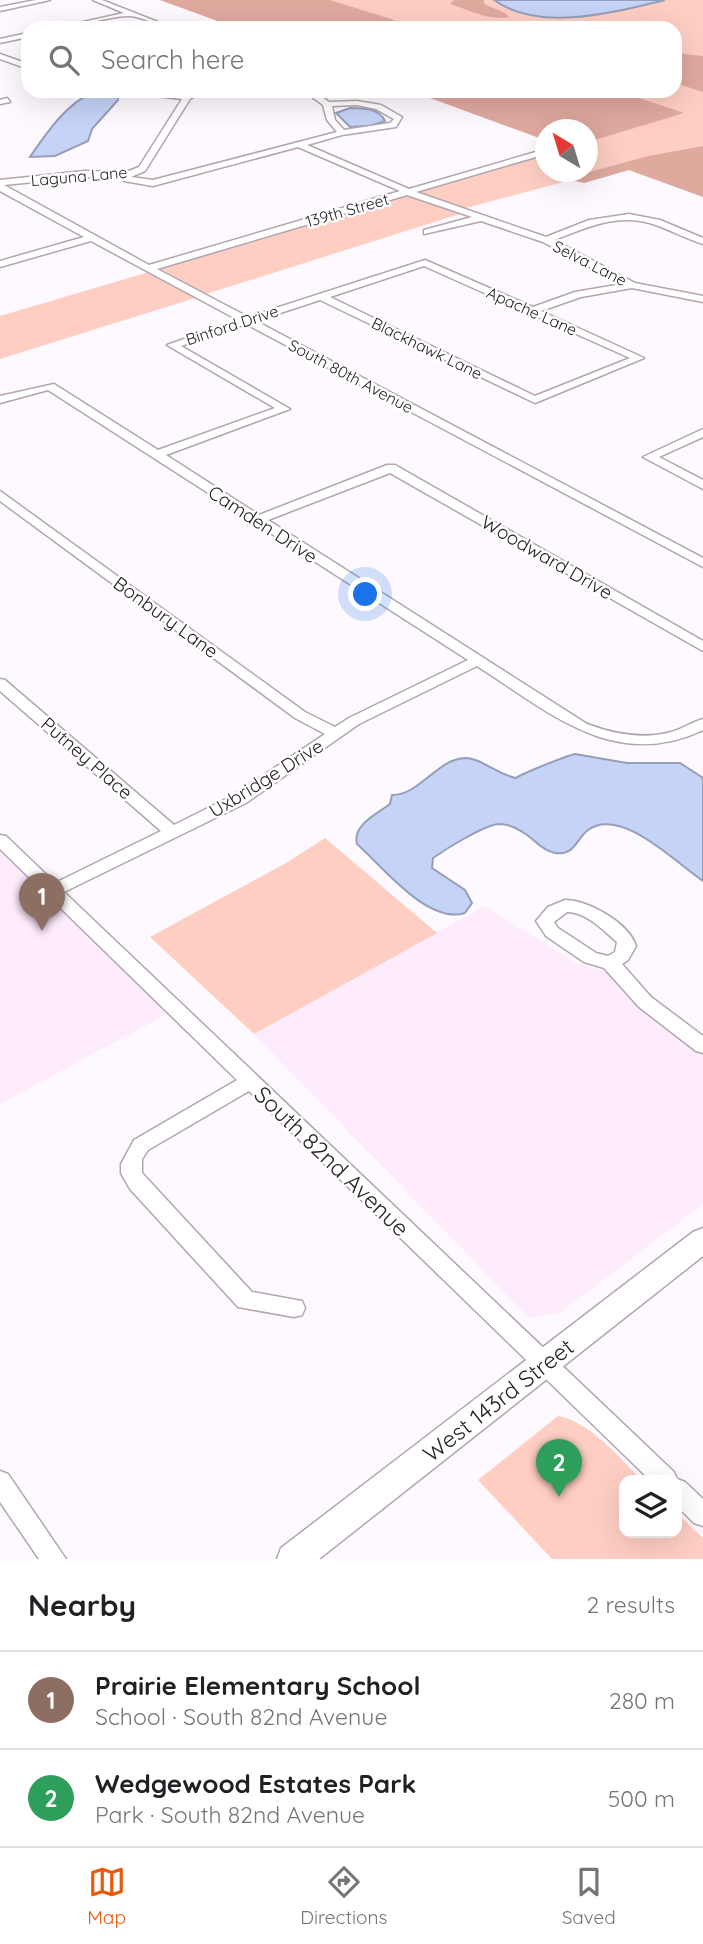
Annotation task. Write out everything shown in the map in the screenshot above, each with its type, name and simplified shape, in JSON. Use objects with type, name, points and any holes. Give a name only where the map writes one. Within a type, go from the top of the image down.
[{"type":"main road","name":"West 143rd Street","points":[[293,1559],[703,1240]]},
{"type":"street","points":[[0,9],[47,0]]},
{"type":"street","points":[[96,0],[152,21]]},
{"type":"street","points":[[94,21],[131,13]]},
{"type":"street","points":[[0,41],[21,36]]},
{"type":"street","points":[[0,56],[21,64]]},
{"type":"street","name":"Laguna Lane","points":[[0,185],[85,174],[127,175],[142,169],[186,98]]},
{"type":"street","points":[[127,175],[127,179],[135,182],[153,183],[342,133],[393,125],[399,119],[378,107],[357,103],[327,104],[318,98]]},
{"type":"street","points":[[327,104],[331,120],[342,133]]},
{"type":"street","name":"Selva Lane","points":[[300,145],[410,192],[546,240],[632,285],[703,299]]},
{"type":"street","name":"139th Street","points":[[148,268],[535,154]]},
{"type":"street","name":"South 80th Avenue","points":[[0,185],[92,239],[703,564]]},
{"type":"street","points":[[546,240],[605,218],[628,216],[642,218],[703,241]]},
{"type":"street","points":[[427,232],[480,218]]},
{"type":"street","points":[[0,264],[92,239]]},
{"type":"street","name":"Binford Drive","points":[[156,455],[284,408],[173,345],[425,263]]},
{"type":"street","name":"Apache Lane","points":[[425,263],[639,358]]},
{"type":"street","points":[[531,311],[579,294],[632,285]]},
{"type":"street","name":"Blackhawk Lane","points":[[318,296],[535,400],[639,358]]},
{"type":"street","name":"Camden Drive","points":[[0,400],[50,386],[566,718],[604,736],[654,741],[691,731],[703,724]]},
{"type":"street","points":[[703,433],[649,457],[703,485]]},
{"type":"street","name":"Woodward Drive","points":[[257,520],[391,468],[703,647]]},
{"type":"street","name":"Bonbury Lane","points":[[0,495],[300,715],[336,734]]},
{"type":"street","name":"Uxbridge Drive","points":[[52,891],[240,799],[380,707],[477,661]]},
{"type":"street","name":"Putney Place","points":[[0,683],[173,833]]},
{"type":"street","name":"South 82nd Avenue","points":[[0,841],[661,1475]]},
{"type":"street","points":[[610,963],[622,956],[627,946],[625,939],[586,909],[574,904],[553,910],[545,921],[552,932],[590,958],[610,963],[645,1002],[703,1046]]},
{"type":"street","points":[[250,1082],[141,1145],[132,1155],[129,1169],[137,1184],[246,1300],[294,1308]]},
{"type":"street","points":[[0,1482],[54,1559]]},
{"type":"street","points":[[682,1495],[703,1515]]},
{"type":"shaded area","points":[[160,0],[703,0],[703,197],[616,165],[598,170],[598,119],[535,119],[535,136],[430,98],[682,98],[682,21],[218,21]]},
{"type":"shaded area","points":[[160,0],[330,0],[394,21],[218,21]]},
{"type":"shaded area","points":[[454,0],[484,0],[484,4],[509,17],[494,18],[479,14],[450,4]]},
{"type":"shaded area","points":[[682,54],[703,56],[703,92],[682,85]]},
{"type":"shaded area","points":[[430,98],[639,98],[684,113],[598,139],[598,119],[535,119],[535,136]]},
{"type":"shaded area","points":[[703,146],[703,197],[629,170],[598,179],[598,170]]},
{"type":"shaded area","points":[[535,157],[535,182],[563,182],[462,209],[417,192]]},
{"type":"shaded area","points":[[404,195],[460,214],[206,294],[159,268]]},
{"type":"shaded area","points":[[149,272],[195,298],[0,359],[0,316]]},
{"type":"shaded area","points":[[325,838],[437,933],[254,1034],[150,937],[286,863]]},
{"type":"shaded area","points":[[0,850],[169,1013],[0,1104]]},
{"type":"shaded area","points":[[484,906],[576,963],[606,972],[632,1002],[703,1052],[703,1204],[561,1312],[529,1318],[254,1034]]},
{"type":"shaded area","points":[[558,1416],[570,1420],[593,1433],[637,1475],[619,1475],[619,1538],[682,1538],[682,1518],[703,1538],[703,1559],[552,1559],[478,1480]]},
{"type":"water","points":[[494,0],[665,0],[601,14],[555,18],[533,16]]},
{"type":"water","points":[[82,98],[118,98],[92,129],[88,141],[55,156],[30,157],[50,129]]},
{"type":"water","points":[[350,108],[375,111],[385,121],[370,126],[350,127],[336,113]]},
{"type":"water","points":[[575,754],[627,763],[680,763],[703,778],[703,881],[648,840],[616,825],[601,825],[588,830],[567,852],[555,853],[518,829],[499,824],[475,833],[433,858],[432,868],[465,890],[472,903],[465,913],[451,914],[436,911],[421,903],[357,844],[358,831],[390,804],[392,795],[411,789],[455,760],[471,759],[516,778]]},
{"type":"place","name":"Prairie Elementary School","points":[[42,931]]},
{"type":"place","name":"Wedgewood Estates Park","points":[[559,1497]]}]
